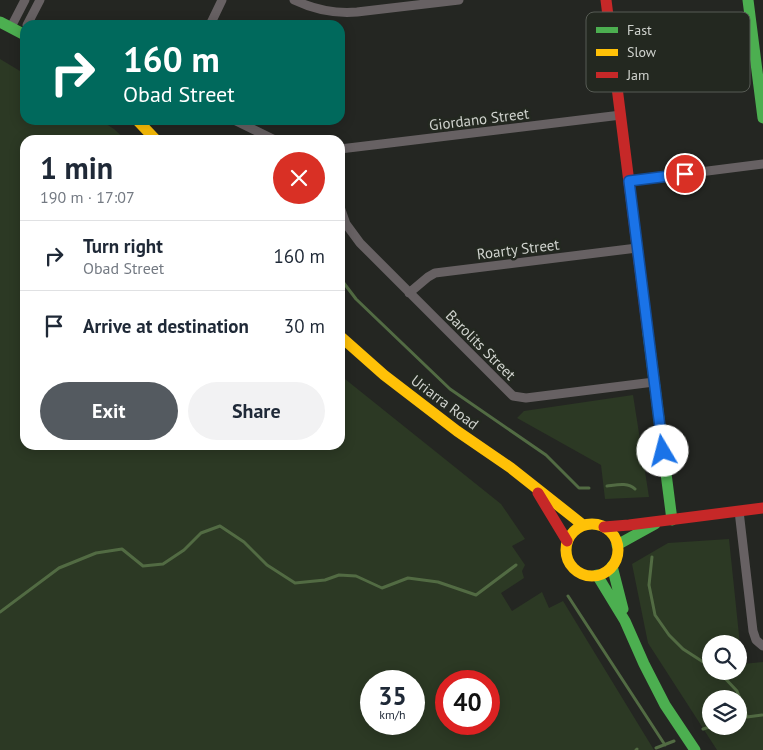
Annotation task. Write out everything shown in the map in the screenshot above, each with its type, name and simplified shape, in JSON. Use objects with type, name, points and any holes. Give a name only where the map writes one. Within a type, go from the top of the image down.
[{"type":"street","points":[[20,28],[5,24],[25,0]]},
{"type":"street","points":[[30,20],[40,0]]},
{"type":"street","points":[[212,20],[222,0]]},
{"type":"street","points":[[294,0],[322,10],[342,13],[459,0]]},
{"type":"street","points":[[750,16],[763,118]]},
{"type":"street","points":[[618,92],[672,520]]},
{"type":"street","name":"Giordano Street","points":[[345,149],[621,115]]},
{"type":"street","points":[[142,125],[151,135]]},
{"type":"street","points":[[244,125],[265,135]]},
{"type":"street","points":[[629,181],[763,164]]},
{"type":"street","name":"Barolits Street","points":[[345,221],[360,243],[513,396],[526,398],[654,382]]},
{"type":"street","name":"Roarty Street","points":[[409,293],[428,276],[436,273],[637,248]]},
{"type":"street","name":"Uriarra Road","points":[[345,340],[384,375],[511,468],[583,525]]},
{"type":"street","name":"Uriarra Road","points":[[534,487],[567,541]]},
{"type":"street","points":[[604,527],[763,508]]},
{"type":"street","points":[[738,511],[753,631],[756,640],[763,646]]},
{"type":"street","points":[[618,546],[659,521]]},
{"type":"street","points":[[598,524],[604,527],[610,531],[618,546],[616,560],[612,566],[605,572],[597,575],[590,576],[576,571],[570,566],[567,559],[565,551],[570,534],[576,528],[583,525],[598,524]]},
{"type":"street","points":[[612,566],[626,621],[644,664],[665,705],[696,750]]},
{"type":"street","points":[[597,575],[626,621]]},
{"type":"green space","points":[[0,59],[20,71],[20,125],[108,125],[121,135],[20,135],[20,450],[345,450],[345,379],[501,504],[525,539],[512,546],[525,565],[522,571],[524,578],[501,593],[512,611],[542,592],[549,608],[563,601],[654,750],[0,750]]},
{"type":"green space","points":[[633,395],[649,497],[605,499],[601,465],[517,418],[524,411]]},
{"type":"green space","points":[[729,539],[739,635],[702,635],[702,680],[747,680],[747,664],[763,662],[763,750],[717,750],[707,735],[747,735],[747,690],[702,690],[702,727],[648,643],[632,564],[668,543]]},
{"type":"waterway","points":[[345,285],[356,299],[450,389],[546,455],[579,488],[589,488]]},
{"type":"waterway","points":[[607,486],[625,485],[635,489]]},
{"type":"waterway","points":[[0,612],[59,568],[96,553],[122,549],[143,566],[163,564],[184,550],[201,533],[220,526],[244,542],[267,565],[295,583],[325,580],[339,575],[356,576],[382,588],[408,578],[438,582],[476,595],[516,565]]},
{"type":"waterway","points":[[652,557],[649,585],[655,615],[669,635],[683,649],[702,661]]},
{"type":"waterway","points":[[568,596],[665,745]]},
{"type":"waterway","points":[[727,680],[737,691],[747,717],[762,715]]},
{"type":"waterway","points":[[656,748],[674,741]]},
{"type":"traffic: fast","points":[[748,0],[750,12]]},
{"type":"traffic: fast","points":[[750,16],[763,118]]},
{"type":"traffic: fast","points":[[0,22],[20,32]]},
{"type":"traffic: fast","points":[[648,333],[672,520]]},
{"type":"traffic: fast","points":[[617,545],[655,524]]},
{"type":"traffic: fast","points":[[612,566],[623,609]]},
{"type":"traffic: fast","points":[[597,575],[625,621],[665,705],[695,750]]},
{"type":"traffic: slow","points":[[142,125],[151,135]]},
{"type":"traffic: slow","points":[[345,340],[384,375],[457,431],[511,468],[583,525]]},
{"type":"traffic: slow","points":[[587,524],[597,524],[607,528],[614,535],[618,550],[614,565],[607,572],[597,576],[587,576],[577,572],[570,565],[566,555],[566,545],[570,535],[577,528],[587,524]]},
{"type":"traffic: jam","points":[[606,0],[608,12]]},
{"type":"traffic: jam","points":[[618,92],[648,333]]},
{"type":"traffic: jam","points":[[538,493],[567,541]]},
{"type":"traffic: jam","points":[[604,527],[763,508]]},
{"type":"route","points":[[663,451],[629,181],[685,174]]}]
